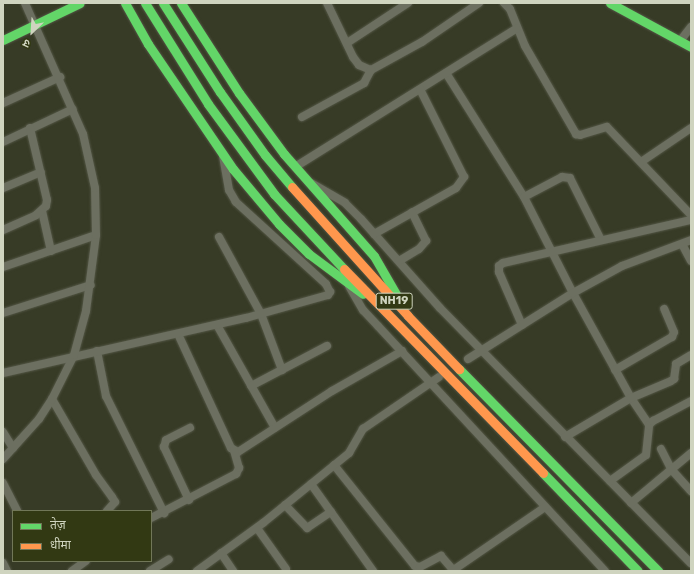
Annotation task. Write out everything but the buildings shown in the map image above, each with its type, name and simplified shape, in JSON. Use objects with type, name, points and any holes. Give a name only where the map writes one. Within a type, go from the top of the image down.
[{"type":"main road","points":[[3,40],[80,3]]},
{"type":"main road","points":[[125,3],[148,44],[222,154],[279,224],[309,254],[348,285],[376,303]]},
{"type":"main road","name":"NH19","points":[[145,3],[208,104],[274,194],[376,303],[638,571]]},
{"type":"main road","name":"NH19","points":[[163,3],[216,86],[265,154],[308,206],[408,316],[658,571]]},
{"type":"main road","points":[[181,3],[239,93],[295,167],[374,256],[408,316]]},
{"type":"main road","points":[[610,3],[691,47]]},
{"type":"street","points":[[3,459],[39,419],[52,399],[74,355],[81,335],[91,285],[96,235],[96,212],[91,165],[73,109],[60,77],[25,3]]},
{"type":"street","points":[[328,3],[359,65],[371,70]]},
{"type":"street","points":[[347,43],[408,3]]},
{"type":"street","points":[[302,117],[358,87],[364,83],[371,70],[422,42],[479,3]]},
{"type":"street","points":[[504,3],[510,9],[516,28],[576,134],[580,135],[606,126],[691,215]]},
{"type":"street","points":[[680,41],[691,27]]},
{"type":"street","points":[[295,167],[516,28]]},
{"type":"street","points":[[446,73],[524,196],[573,293],[631,398],[650,425],[646,455],[610,481]]},
{"type":"street","points":[[3,103],[60,77]]},
{"type":"street","points":[[374,234],[456,188],[464,177],[420,89]]},
{"type":"street","points":[[3,142],[73,109]]},
{"type":"street","points":[[30,128],[47,200],[42,211],[51,251]]},
{"type":"street","points":[[641,162],[691,128]]},
{"type":"street","points":[[3,373],[74,355],[178,334],[261,314],[324,298],[330,292],[329,288],[236,202],[229,190],[222,154]]},
{"type":"street","points":[[3,188],[41,172]]},
{"type":"street","points":[[524,196],[562,177],[570,178],[575,183],[602,240]]},
{"type":"street","points":[[307,180],[345,203],[482,351],[565,437],[691,563]]},
{"type":"street","points":[[3,230],[42,211]]},
{"type":"street","points":[[399,261],[419,250],[426,241],[412,212]]},
{"type":"street","points":[[522,326],[499,272],[499,266],[553,251],[691,220]]},
{"type":"street","points":[[3,267],[96,235]]},
{"type":"street","points":[[219,237],[261,314],[282,370]]},
{"type":"street","points":[[468,359],[573,293],[622,266],[691,240]]},
{"type":"street","points":[[682,244],[691,261]]},
{"type":"street","points":[[3,313],[91,285]]},
{"type":"street","points":[[348,285],[363,310],[605,571]]},
{"type":"street","points":[[616,370],[672,337],[674,332],[664,309]]},
{"type":"street","points":[[217,324],[275,428]]},
{"type":"street","points":[[152,518],[190,500],[236,474],[239,468],[234,451],[178,334]]},
{"type":"street","points":[[251,386],[327,346]]},
{"type":"street","points":[[97,351],[106,396],[164,513]]},
{"type":"street","points":[[234,451],[242,450],[275,428],[402,351]]},
{"type":"street","points":[[565,437],[631,398],[671,381],[674,379],[676,364],[691,355]]},
{"type":"street","points":[[197,571],[256,528],[353,449],[363,429],[439,377]]},
{"type":"street","points":[[52,399],[96,475],[112,497],[114,502],[108,510]]},
{"type":"street","points":[[650,425],[691,401]]},
{"type":"street","points":[[190,428],[166,440],[164,447],[190,500]]},
{"type":"street","points":[[3,432],[13,448]]},
{"type":"street","points":[[661,449],[672,470],[691,491]]},
{"type":"street","points":[[631,503],[691,453]]},
{"type":"street","points":[[334,465],[414,566],[420,567],[441,556],[453,571],[545,506]]},
{"type":"street","points":[[3,483],[16,510]]},
{"type":"street","points":[[311,484],[373,571]]},
{"type":"street","points":[[285,505],[307,528],[331,512]]},
{"type":"street","points":[[256,528],[286,569]]},
{"type":"street","points":[[221,554],[233,571]]},
{"type":"street","points":[[150,571],[168,559]]},
{"type":"street","points":[[72,571],[85,562]]},
{"type":"street","points":[[3,563],[7,571]]},
{"type":"traffic: fast","points":[[3,40],[80,3]]},
{"type":"traffic: fast","points":[[125,3],[148,44],[233,169],[279,224],[309,254],[363,294]]},
{"type":"traffic: fast","points":[[145,3],[208,104],[274,194],[344,269]]},
{"type":"traffic: fast","points":[[163,3],[220,92],[265,155],[292,187]]},
{"type":"traffic: fast","points":[[181,3],[239,93],[284,154],[374,256],[400,301]]},
{"type":"traffic: fast","points":[[610,3],[691,47]]},
{"type":"traffic: fast","points":[[459,369],[658,571]]},
{"type":"traffic: fast","points":[[543,473],[638,571]]},
{"type":"traffic: slow","points":[[292,187],[408,316],[459,369]]},
{"type":"traffic: slow","points":[[344,269],[543,473]]}]
